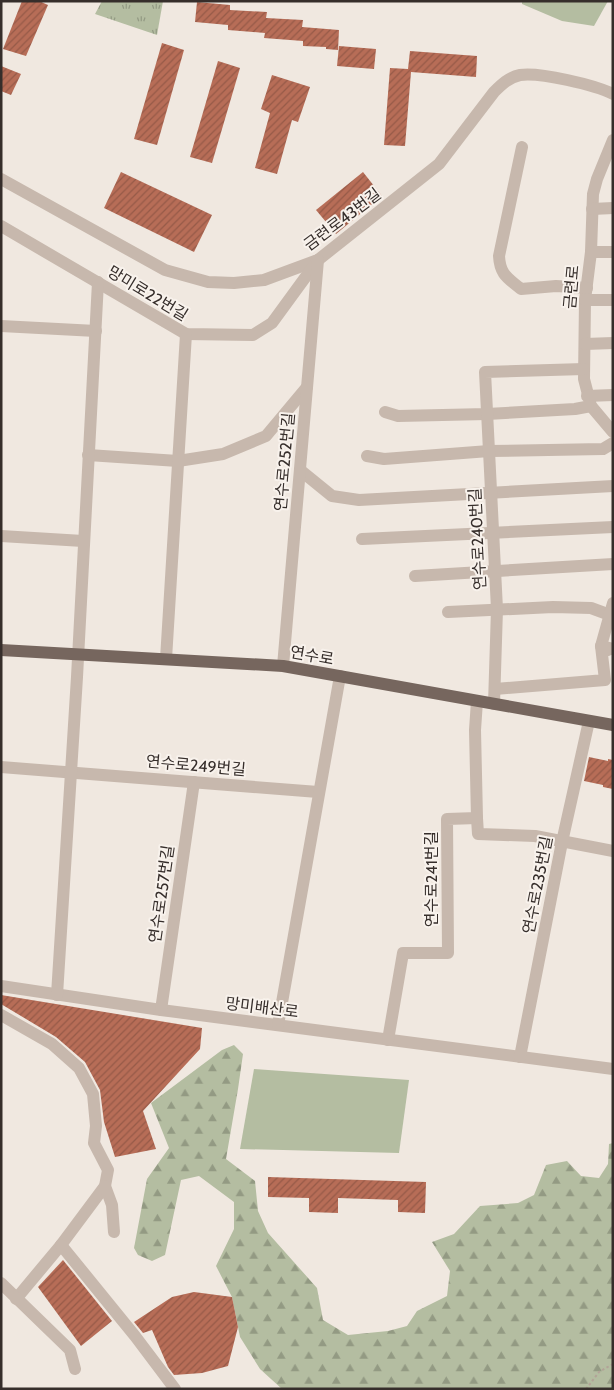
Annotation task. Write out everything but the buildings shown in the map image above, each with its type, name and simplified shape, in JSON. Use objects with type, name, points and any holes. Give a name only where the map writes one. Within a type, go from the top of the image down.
[{"type":"main road","name":"연수로","points":[[1,650],[283,666],[613,725]]},
{"type":"street","name":"금련로43번길","points":[[1,179],[165,270],[197,279],[234,283],[264,280],[318,260],[440,164],[494,92],[504,82],[520,75],[551,77],[602,88],[613,94]]},
{"type":"street","name":"금련로","points":[[589,401],[584,369],[584,344],[586,294],[591,252],[592,208],[597,179],[613,140]]},
{"type":"street","points":[[522,147],[499,256],[500,267],[505,276],[521,289],[556,286],[613,300]]},
{"type":"street","points":[[592,208],[613,208]]},
{"type":"street","name":"망미로22번길","points":[[1,226],[186,334],[253,335],[272,323],[318,260]]},
{"type":"street","points":[[591,252],[613,252]]},
{"type":"street","name":"연수로252번길","points":[[283,666],[318,260]]},
{"type":"street","points":[[57,994],[98,282]]},
{"type":"street","points":[[1,326],[96,331]]},
{"type":"street","points":[[166,659],[186,334]]},
{"type":"street","points":[[584,344],[613,343]]},
{"type":"street","name":"연수로240번길","points":[[494,704],[497,609],[485,372],[584,369]]},
{"type":"street","points":[[88,455],[178,461],[223,454],[266,436],[307,387]]},
{"type":"street","points":[[385,412],[398,416],[487,414],[575,408],[589,401],[613,394]]},
{"type":"street","points":[[589,401],[613,432]]},
{"type":"street","points":[[366,456],[384,459],[489,451],[603,449],[613,444]]},
{"type":"street","points":[[300,470],[332,496],[358,500],[613,486]]},
{"type":"street","points":[[362,539],[613,527]]},
{"type":"street","points":[[1,536],[83,541]]},
{"type":"street","points":[[415,576],[613,564]]},
{"type":"street","points":[[448,612],[553,607],[611,609],[605,680],[494,689]]},
{"type":"street","points":[[278,1025],[340,676]]},
{"type":"street","points":[[477,701],[475,730],[478,834],[535,836],[613,851]]},
{"type":"street","name":"연수로235번길","points":[[520,1057],[562,842],[589,721]]},
{"type":"street","name":"연수로249번길","points":[[1,768],[318,792]]},
{"type":"street","name":"연수로257번길","points":[[161,1010],[194,782]]},
{"type":"street","name":"연수로241번길","points":[[388,1040],[403,953],[448,953],[447,819],[477,818]]},
{"type":"street","name":"망미배산로","points":[[1,986],[161,1010],[613,1068]]},
{"type":"street","points":[[1,1015],[52,1044],[79,1068],[93,1094],[96,1126],[94,1143],[108,1170],[106,1186],[112,1204],[114,1232]]},
{"type":"street","points":[[16,1299],[61,1245],[106,1186]]},
{"type":"street","points":[[61,1245],[135,1336],[175,1389]]},
{"type":"street","points":[[1,1283],[70,1350],[74,1369]]},
{"type":"path","points":[[586,1389],[600,1372],[613,1364]]},
{"type":"green space","points":[[102,1],[163,1],[157,35],[95,14]]},
{"type":"green space","points":[[522,1],[608,1],[594,26],[562,21],[522,4]]},
{"type":"green space","points":[[234,1045],[243,1054],[226,1159],[255,1181],[258,1211],[268,1233],[317,1288],[323,1320],[348,1335],[388,1331],[407,1326],[417,1311],[447,1296],[450,1271],[432,1242],[454,1234],[480,1206],[518,1203],[534,1195],[546,1165],[567,1161],[581,1176],[599,1178],[608,1164],[609,1144],[613,1143],[613,1389],[282,1389],[260,1369],[240,1337],[232,1297],[216,1266],[234,1229],[234,1202],[199,1176],[181,1180],[165,1255],[152,1261],[138,1255],[134,1248],[147,1179],[169,1148],[151,1103],[222,1050]]},
{"type":"green space","points":[[254,1069],[409,1080],[399,1153],[240,1149]]}]
